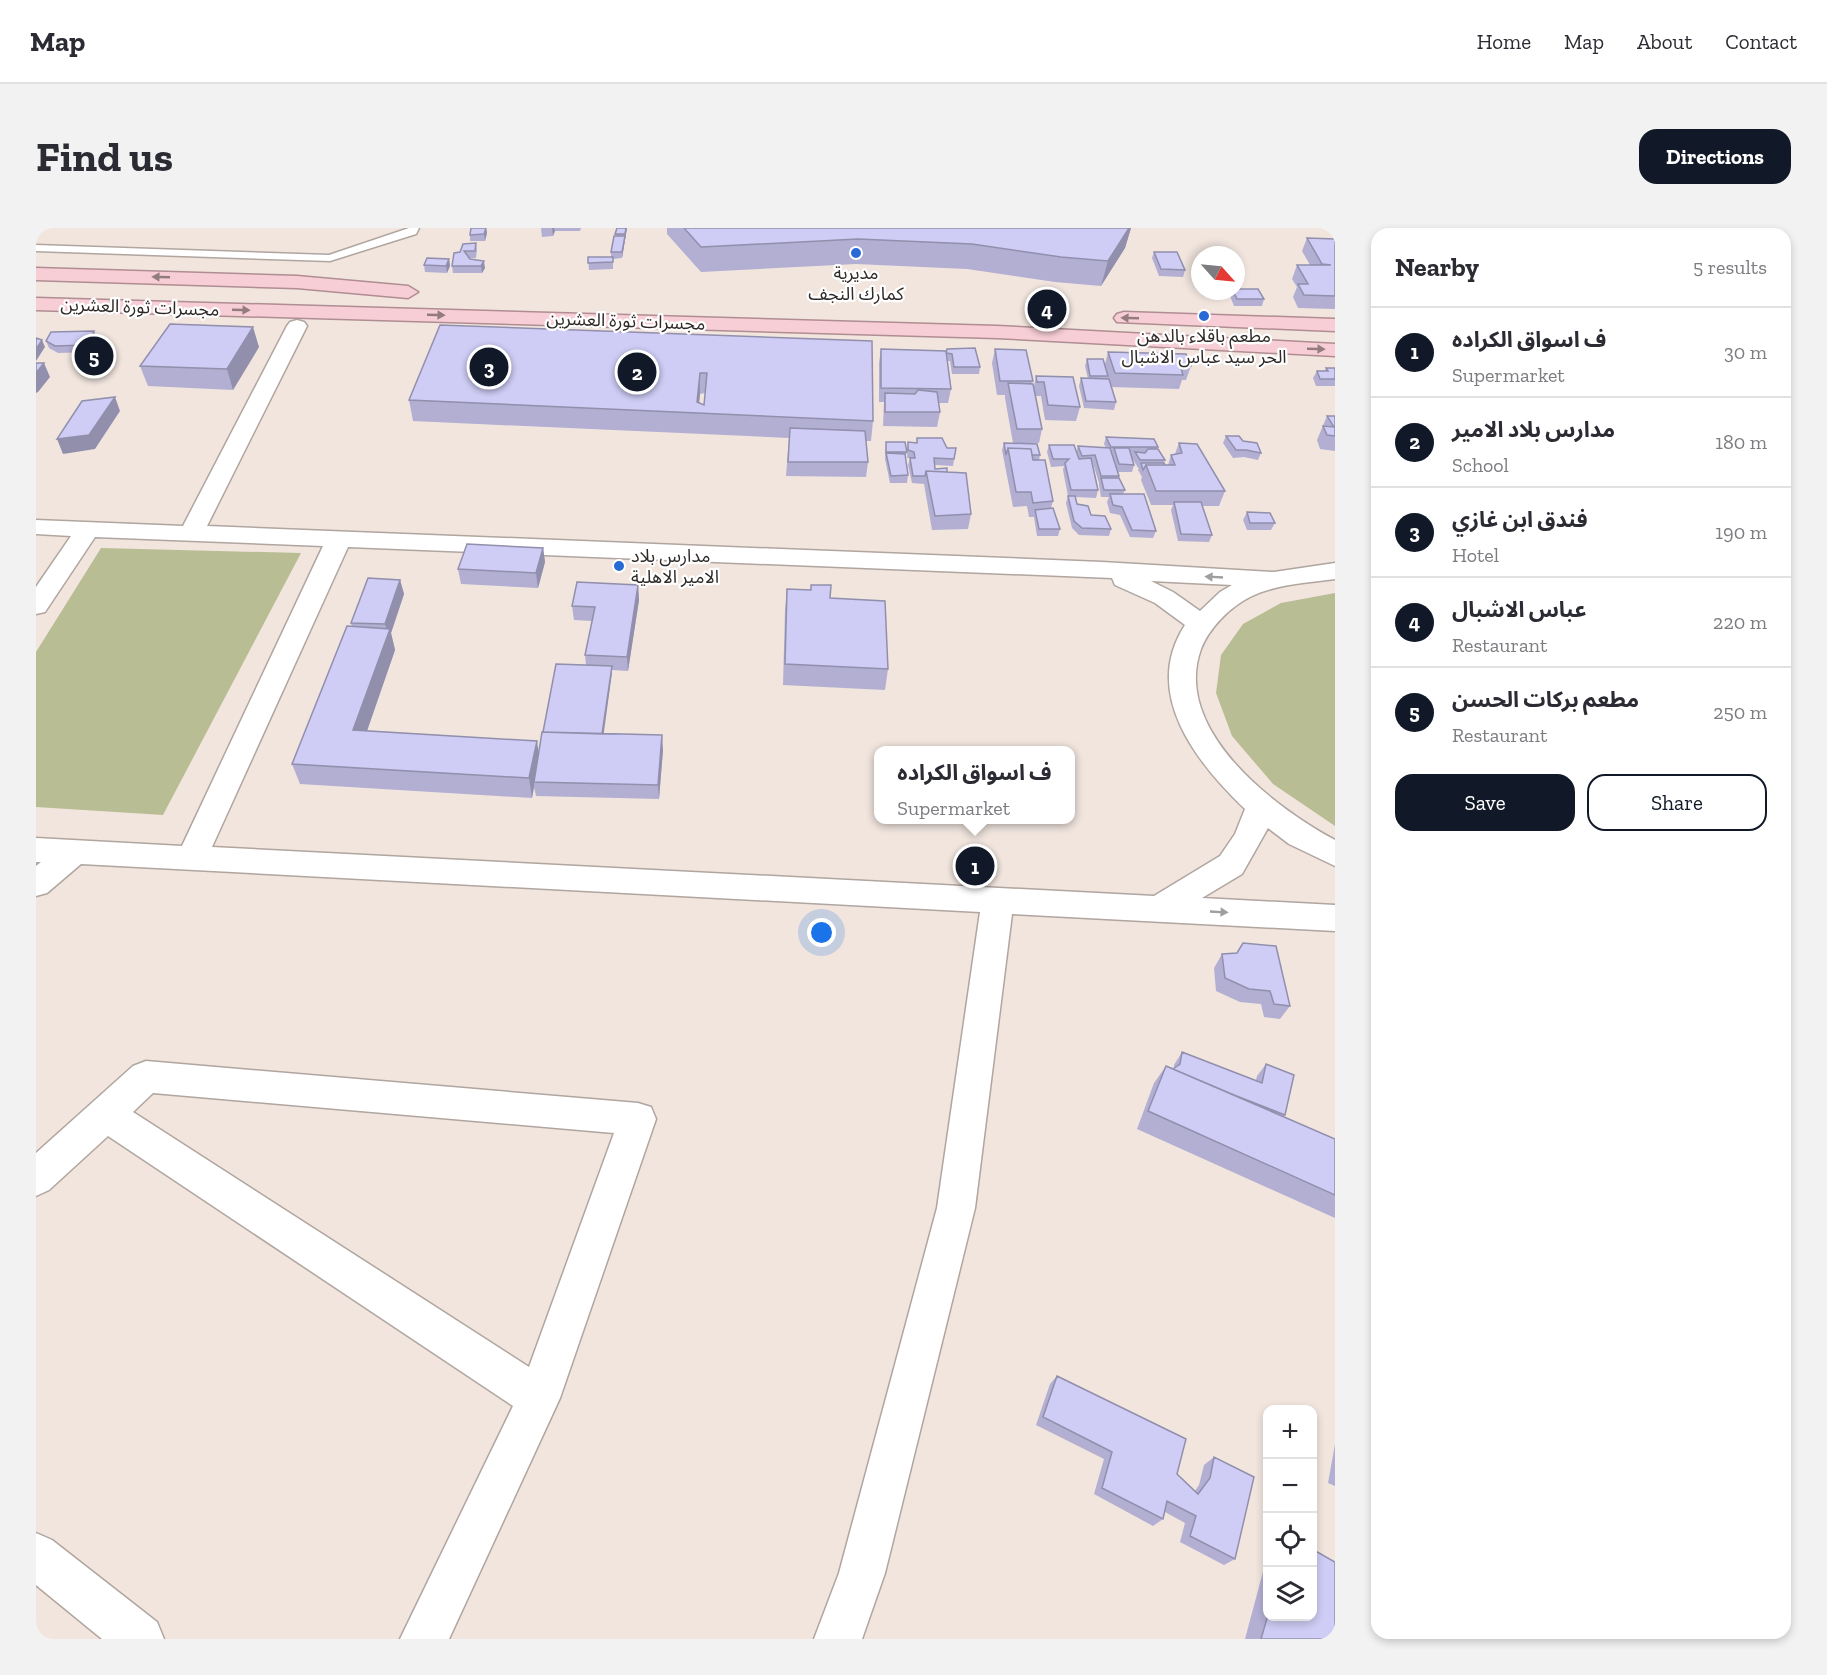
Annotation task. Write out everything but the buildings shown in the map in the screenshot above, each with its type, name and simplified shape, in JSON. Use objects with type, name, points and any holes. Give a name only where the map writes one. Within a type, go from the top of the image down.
[{"type":"highway","points":[[36,274],[297,282],[432,293]]},
{"type":"highway","name":"مجسرات ثورة العشرين","points":[[36,288],[222,294],[408,292]]},
{"type":"highway","name":"مجسرات ثورة العشرين","points":[[36,304],[997,332],[1215,345]]},
{"type":"highway","points":[[895,310],[1026,314]]},
{"type":"highway","points":[[1109,317],[1335,325]]},
{"type":"highway","points":[[36,318],[1009,346],[1215,345],[1335,350]]},
{"type":"street","points":[[191,533],[297,326]]},
{"type":"street","points":[[36,527],[1102,570],[1273,580],[1335,571]]},
{"type":"street","points":[[36,606],[88,529]]},
{"type":"street","points":[[191,859],[339,539]]},
{"type":"street","points":[[1102,570],[1154,590],[1182,607],[1199,624]]},
{"type":"street","points":[[1273,580],[1230,597],[1199,624],[1184,654],[1181,689],[1193,728],[1220,769],[1260,808],[1318,847],[1335,854]]},
{"type":"street","points":[[1160,908],[1231,865],[1249,837],[1260,808]]},
{"type":"street","points":[[36,850],[1335,918]]},
{"type":"street","points":[[36,884],[74,852]]},
{"type":"street","points":[[838,1639],[862,1573],[956,1208],[998,900]]},
{"type":"street","points":[[36,1178],[146,1077],[638,1119],[539,1398],[424,1639]]},
{"type":"street","points":[[106,1114],[539,1398]]},
{"type":"street","points":[[36,1556],[140,1639]]},
{"type":"lane","points":[[36,248],[330,258],[412,232],[414,228]]},
{"type":"green space","points":[[101,548],[301,553],[163,815],[36,807],[36,652]]},
{"type":"green space","points":[[1335,593],[1335,826],[1273,784],[1232,736],[1216,693],[1221,655],[1243,624],[1281,603]]},
{"type":"place","name":"مديرية كمارك النجف","points":[[856,253]]},
{"type":"place","name":"عباس الاشبال","points":[[1047,309]]},
{"type":"place","name":"مطعم باقلاء بالدهن الحر سيد عباس الاشبال","points":[[1204,316]]},
{"type":"place","name":"مطعم بركات الحسن","points":[[94,356]]},
{"type":"place","name":"فندق ابن غازي","points":[[489,367]]},
{"type":"place","name":"مدارس بلاد الامير","points":[[637,372]]},
{"type":"place","name":"مدارس بلاد الامير الاهلية","points":[[619,566]]},
{"type":"place","name":"ف اسواق الكراده","points":[[975,866]]}]
